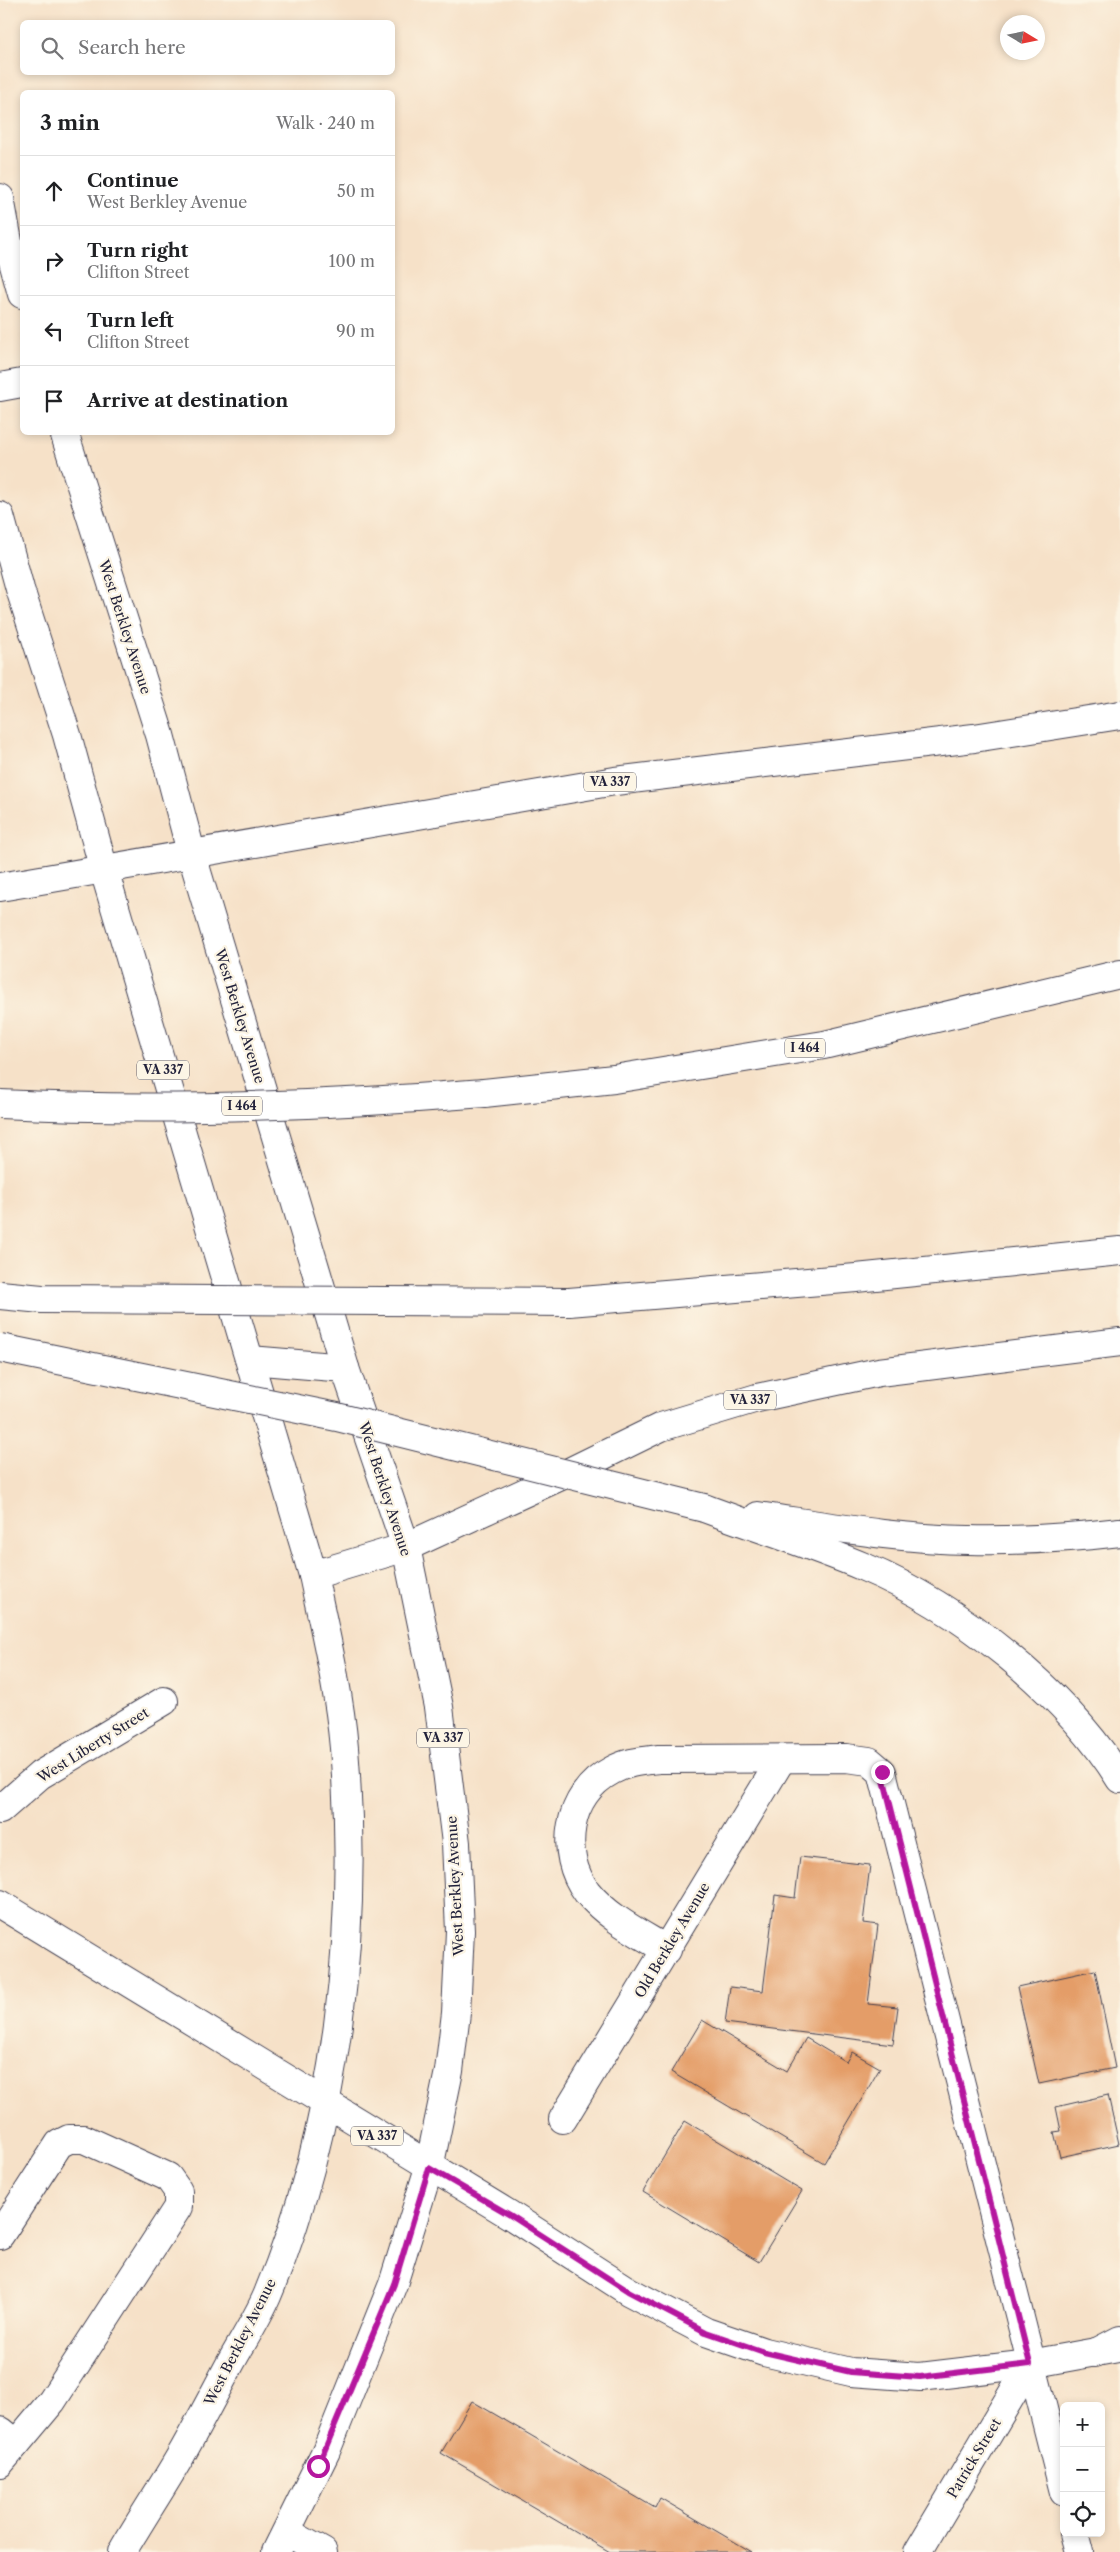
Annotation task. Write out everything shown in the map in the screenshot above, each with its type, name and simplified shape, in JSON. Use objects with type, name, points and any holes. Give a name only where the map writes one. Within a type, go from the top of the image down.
[{"type":"main road","points":[[0,198],[9,247],[20,287]]},
{"type":"main road","points":[[0,387],[20,383]]},
{"type":"main road","name":"West Berkley Avenue","points":[[65,435],[160,735],[191,852],[345,1368],[406,1547],[440,1706],[456,1843],[460,1931],[456,2013],[449,2071],[429,2168],[394,2284],[326,2451],[282,2542]]},
{"type":"main road","name":"West Berkley Avenue","points":[[0,516],[20,590],[67,735],[104,870],[313,1575],[331,1656],[342,1736],[349,1829],[349,1906],[336,2033],[324,2104],[299,2213],[266,2298],[181,2456],[122,2552]]},
{"type":"main road","name":"VA 337","points":[[104,870],[191,852],[616,781],[965,740],[1120,715]]},
{"type":"main road","points":[[0,887],[104,870]]},
{"type":"main road","name":"I 464","points":[[0,1104],[76,1108],[329,1104],[484,1093],[614,1079],[824,1045],[1120,974]]},
{"type":"main road","points":[[0,1295],[42,1299],[569,1302],[856,1278],[1120,1252]]},
{"type":"main road","name":"VA 337","points":[[406,1547],[565,1474],[661,1427],[757,1398],[878,1372],[1120,1342]]},
{"type":"main road","points":[[0,1348],[337,1418],[704,1508],[875,1532],[968,1540],[1083,1536],[1120,1532]]},
{"type":"main road","points":[[250,1360],[345,1368]]},
{"type":"main road","points":[[704,1508],[865,1568],[935,1605],[998,1646],[1060,1704],[1102,1753],[1120,1779]]},
{"type":"main road","points":[[313,1575],[406,1547]]},
{"type":"main road","name":"West Liberty Street","points":[[0,1810],[40,1776],[164,1701]]},
{"type":"main road","points":[[666,1950],[617,1920],[600,1906],[575,1872],[569,1852],[571,1830],[584,1794],[594,1783],[611,1771],[634,1762],[659,1759],[854,1759],[869,1761],[882,1772],[1060,2477]]},
{"type":"main road","name":"Old Berkley Avenue","points":[[564,2119],[781,1760]]},
{"type":"main road","name":"VA 337","points":[[0,1904],[429,2168]]},
{"type":"main road","points":[[0,2235],[59,2144],[69,2140],[84,2138],[168,2178],[178,2191],[178,2207],[52,2401],[5,2446]]},
{"type":"main road","points":[[429,2168],[510,2215],[628,2291],[706,2332],[764,2352],[851,2372],[920,2377],[1030,2364],[1108,2350],[1120,2340]]},
{"type":"main road","name":"Patrick Street","points":[[918,2552],[1030,2364]]},
{"type":"main road","points":[[1075,2537],[1079,2552]]},
{"type":"main road","points":[[282,2542],[323,2552]]},
{"type":"building","points":[[800,1857],[870,1865],[863,1923],[878,1925],[868,2004],[898,2007],[893,2044],[725,2023],[730,1987],[763,1991],[775,1895],[795,1898]]},
{"type":"building","points":[[1095,1970],[1115,2068],[1039,2084],[1017,1987]]},
{"type":"building","points":[[702,2020],[787,2071],[806,2038],[846,2062],[852,2052],[880,2068],[824,2163],[671,2072]]},
{"type":"building","points":[[1108,2095],[1119,2144],[1060,2157],[1054,2132],[1061,2131],[1056,2107]]},
{"type":"building","points":[[685,2121],[802,2191],[759,2262],[643,2192]]},
{"type":"building","points":[[472,2401],[655,2508],[660,2498],[752,2552],[610,2552],[441,2453]]},
{"type":"route","points":[[318,2466],[326,2451],[394,2284],[429,2168],[510,2215],[628,2291],[706,2332],[764,2352],[851,2372],[920,2377],[1030,2364],[882,1772]]}]
